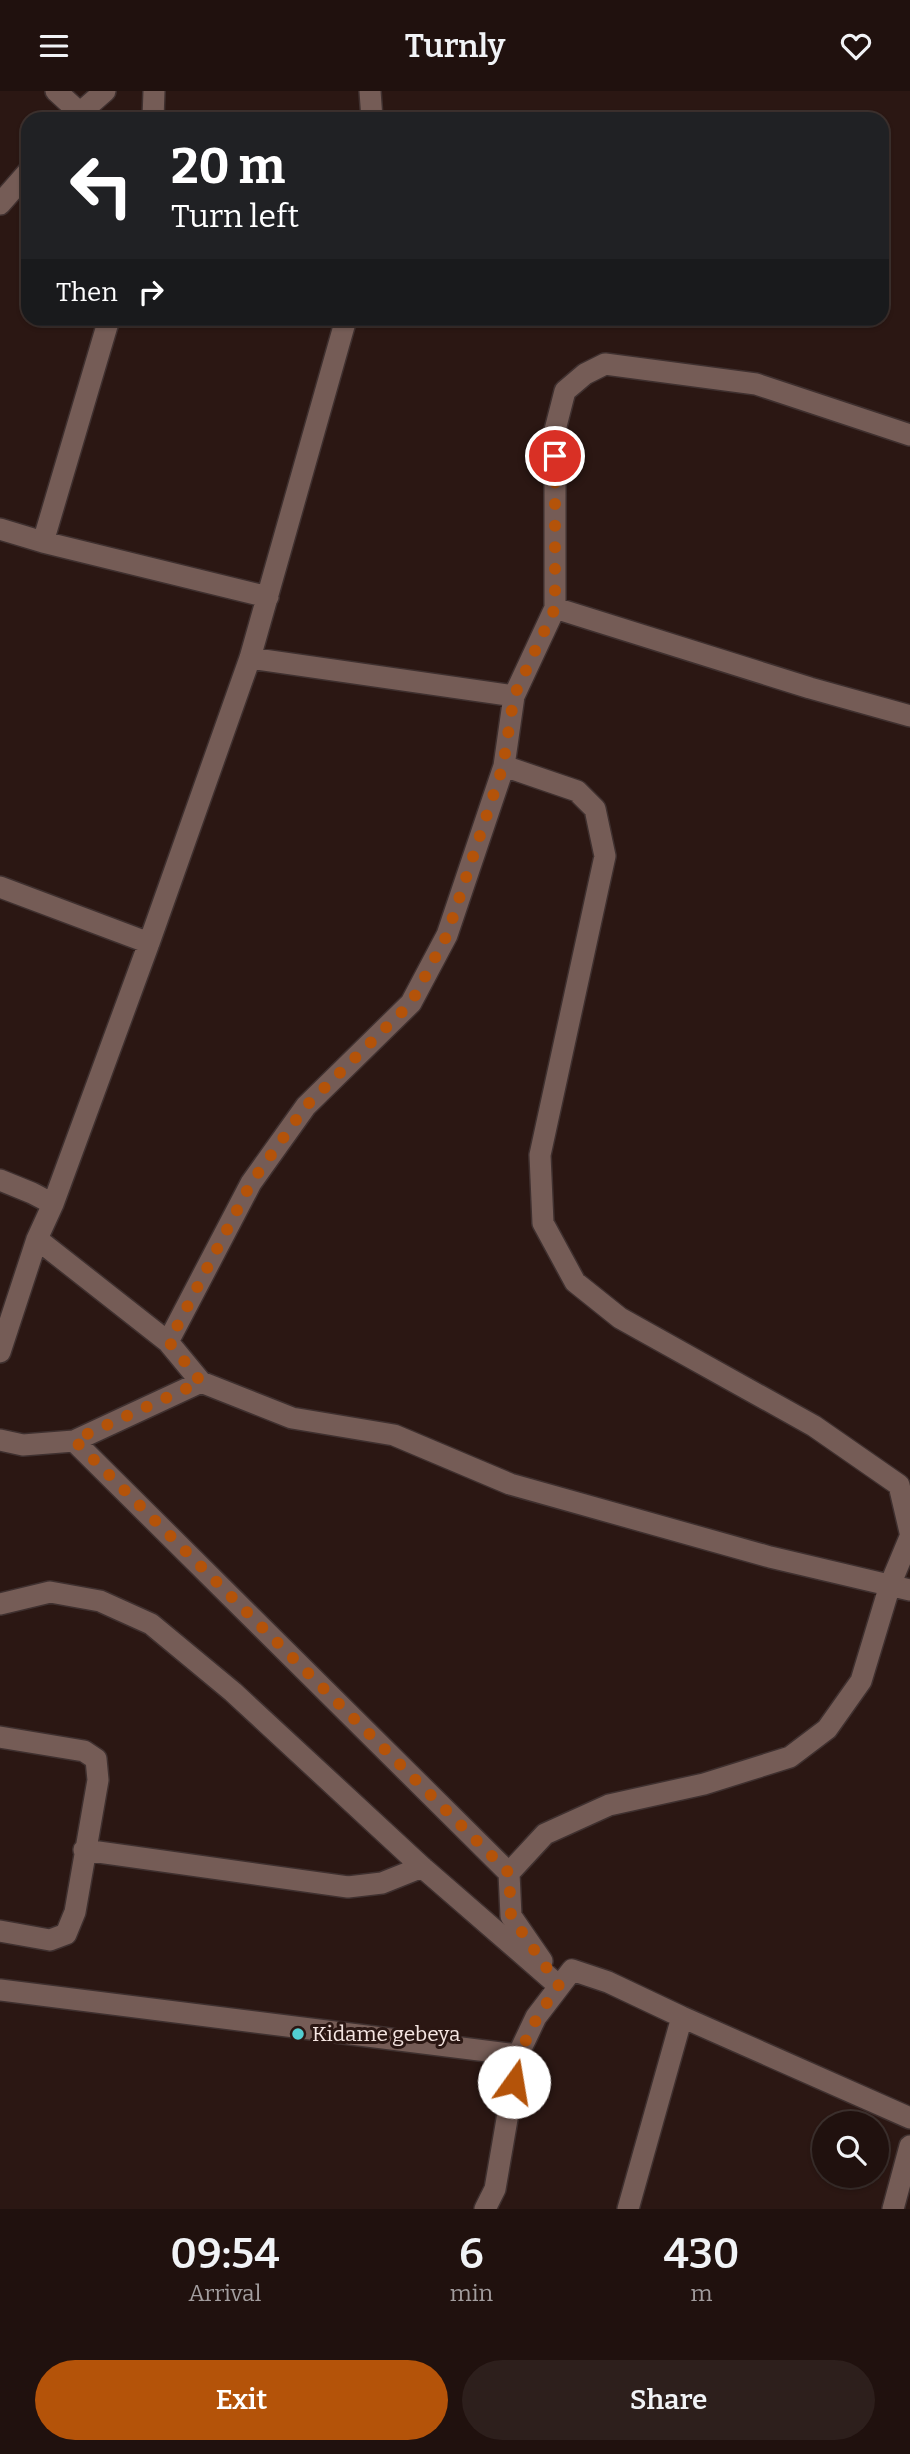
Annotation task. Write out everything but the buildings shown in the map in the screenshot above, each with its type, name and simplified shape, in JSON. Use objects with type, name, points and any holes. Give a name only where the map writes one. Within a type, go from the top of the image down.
[{"type":"street","points":[[56,91],[73,112]]},
{"type":"street","points":[[81,112],[105,91]]},
{"type":"street","points":[[153,112],[154,91]]},
{"type":"street","points":[[370,91],[372,112]]},
{"type":"street","points":[[0,204],[21,179]]},
{"type":"street","points":[[43,543],[107,326]]},
{"type":"street","points":[[0,1352],[37,1239],[53,1204],[149,943],[250,658],[344,326]]},
{"type":"street","points":[[169,1342],[251,1183],[306,1106],[411,1003],[447,935],[503,766],[514,696],[555,608],[555,430],[565,391],[585,374],[605,364],[756,383],[910,435]]},
{"type":"street","points":[[0,529],[43,543],[268,597]]},
{"type":"street","points":[[555,608],[810,688],[910,716]]},
{"type":"street","points":[[250,658],[514,696]]},
{"type":"street","points":[[503,766],[577,791],[595,809],[605,856],[540,1155],[543,1223],[576,1282],[620,1318],[814,1426],[899,1485],[910,1534],[900,1588],[861,1681],[827,1729],[790,1757],[704,1784],[609,1805],[545,1834],[509,1873]]},
{"type":"street","points":[[0,887],[149,943]]},
{"type":"street","points":[[0,1180],[53,1204]]},
{"type":"street","points":[[37,1239],[169,1342],[201,1382],[292,1418],[394,1435],[510,1484],[770,1556],[900,1588]]},
{"type":"street","points":[[0,1440],[23,1445],[74,1440],[201,1382]]},
{"type":"street","points":[[74,1440],[509,1873],[511,1916],[559,1986]]},
{"type":"street","points":[[0,1604],[50,1593],[100,1601],[151,1624],[233,1692],[422,1867],[559,1986]]},
{"type":"street","points":[[0,1737],[83,1751],[96,1759],[98,1780],[75,1912],[66,1934],[50,1940],[0,1931]]},
{"type":"street","points":[[84,1850],[348,1887],[382,1883],[422,1867]]},
{"type":"street","points":[[485,2209],[495,2189],[519,2055],[536,2017],[572,1970],[608,1982],[910,2118]]},
{"type":"street","points":[[0,1990],[519,2055]]},
{"type":"street","points":[[628,2209],[682,2017]]},
{"type":"street","points":[[893,2209],[910,2146]]},
{"type":"place","name":"Kidame gebeya","points":[[298,2034]]},
{"type":"route","points":[[514,2082],[519,2055],[536,2017],[559,1986],[511,1916],[509,1873],[74,1440],[201,1382],[169,1342],[251,1183],[306,1106],[411,1003],[447,935],[503,766],[514,696],[555,608],[555,456]]}]
